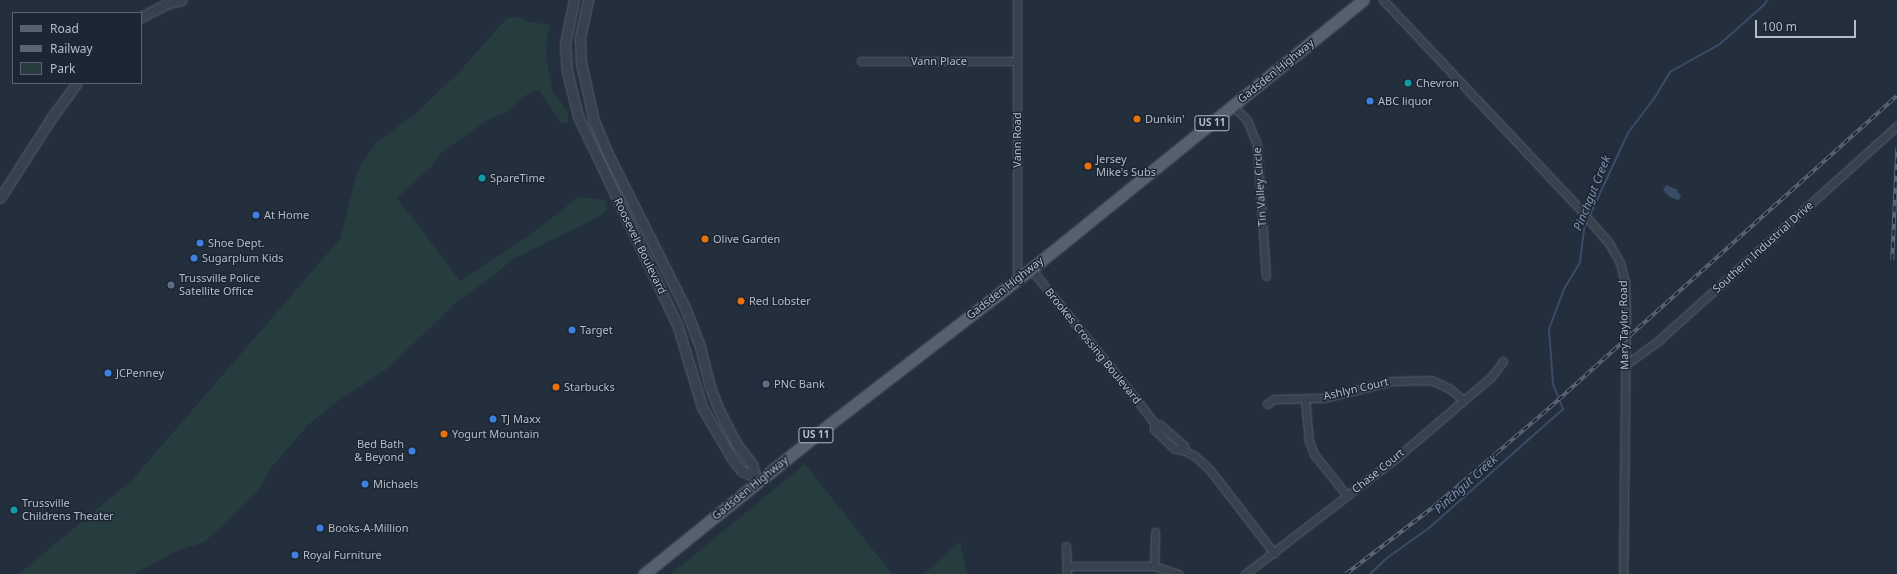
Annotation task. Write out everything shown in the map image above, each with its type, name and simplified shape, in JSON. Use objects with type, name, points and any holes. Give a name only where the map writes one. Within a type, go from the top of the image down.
[{"type":"main road","name":"Gadsden Highway","points":[[644,574],[756,479],[1031,269],[1363,0]]},
{"type":"street","points":[[142,16],[166,4],[181,0]]},
{"type":"street","name":"Roosevelt Boulevard","points":[[574,0],[566,36],[565,51],[570,88],[578,116],[678,327],[702,407],[733,460],[742,471],[756,479]]},
{"type":"street","name":"Roosevelt Boulevard","points":[[588,0],[580,39],[581,63],[594,121],[608,154],[686,310],[700,347],[710,387],[718,408],[736,443],[752,464],[756,479]]},
{"type":"street","name":"Vann Road","points":[[1017,0],[1017,280]]},
{"type":"street","name":"Mary Taylor Road","points":[[1384,0],[1596,227],[1609,243],[1620,263],[1626,282],[1623,574]]},
{"type":"street","name":"Vann Place","points":[[861,61],[1017,61]]},
{"type":"street","points":[[0,198],[52,117],[76,84]]},
{"type":"street","name":"Tin Valley Circle","points":[[1233,106],[1247,120],[1257,145],[1266,276]]},
{"type":"street","name":"Southern Industrial Drive","points":[[1625,365],[1658,341],[1897,126]]},
{"type":"street","name":"Brookes Crossing Boulevard","points":[[1031,269],[1154,423],[1160,425],[1184,446],[1186,451],[1210,470],[1274,553]]},
{"type":"street","name":"Chase Court","points":[[1245,574],[1396,458],[1491,376],[1503,362]]},
{"type":"street","name":"Ashlyn Court","points":[[1267,404],[1274,400],[1305,400],[1323,398],[1378,383],[1431,380],[1450,389],[1463,400]]},
{"type":"street","points":[[1305,400],[1309,441],[1314,454],[1347,496]]},
{"type":"street","points":[[1154,566],[1155,532]]},
{"type":"street","points":[[1066,546],[1067,574]]},
{"type":"street","points":[[1067,566],[1154,566],[1179,574]]},
{"type":"green space","points":[[518,17],[530,22],[551,25],[547,36],[546,57],[553,92],[568,112],[568,124],[561,123],[539,90],[526,95],[507,112],[487,120],[441,153],[432,166],[397,198],[460,281],[527,237],[579,197],[605,200],[607,210],[596,218],[513,259],[492,277],[456,302],[391,366],[335,403],[308,425],[271,468],[259,490],[226,523],[204,542],[177,551],[134,574],[19,574],[132,480],[340,239],[355,180],[361,164],[376,143],[414,115],[459,72],[507,18]]},
{"type":"green space","points":[[805,464],[892,574],[671,574]]},
{"type":"green space","points":[[960,542],[967,574],[924,574]]},
{"type":"water","points":[[1666,185],[1678,190],[1677,192],[1681,195],[1679,200],[1670,197],[1663,190]]},
{"type":"waterway","name":"Pinchgut Creek","points":[[1589,217],[1628,133],[1655,97],[1670,72],[1720,44],[1764,5],[1767,0]]},
{"type":"waterway","name":"Pinchgut Creek","points":[[1370,574],[1387,558],[1429,528],[1563,409],[1553,384],[1549,329],[1564,289],[1580,262],[1584,229],[1587,221]]},
{"type":"railway","points":[[1346,574],[1432,508],[1549,408],[1897,96]]},
{"type":"railway","points":[[1892,260],[1897,148]]},
{"type":"place","name":"Chevron","points":[[1408,83]]},
{"type":"place","name":"ABC liquor","points":[[1370,101]]},
{"type":"place","name":"Dunkin'","points":[[1137,119]]},
{"type":"place","name":"Jersey Mike's Subs","points":[[1088,166]]},
{"type":"place","name":"SpareTime","points":[[482,178]]},
{"type":"place","name":"At Home","points":[[256,215]]},
{"type":"place","name":"Olive Garden","points":[[705,239]]},
{"type":"place","name":"Shoe Dept.","points":[[200,243]]},
{"type":"place","name":"Sugarplum Kids","points":[[194,258]]},
{"type":"place","name":"Trussville Police Satellite Office","points":[[171,285]]},
{"type":"place","name":"Red Lobster","points":[[741,301]]},
{"type":"place","name":"Target","points":[[572,330]]},
{"type":"place","name":"JCPenney","points":[[108,373]]},
{"type":"place","name":"PNC Bank","points":[[766,384]]},
{"type":"place","name":"Starbucks","points":[[556,387]]},
{"type":"place","name":"TJ Maxx","points":[[493,419]]},
{"type":"place","name":"Yogurt Mountain","points":[[444,434]]},
{"type":"place","name":"Bed Bath & Beyond","points":[[412,451]]},
{"type":"place","name":"Michaels","points":[[365,484]]},
{"type":"place","name":"Trussville Childrens Theater","points":[[14,510]]},
{"type":"place","name":"Books-A-Million","points":[[320,528]]},
{"type":"place","name":"Royal Furniture","points":[[295,555]]}]
